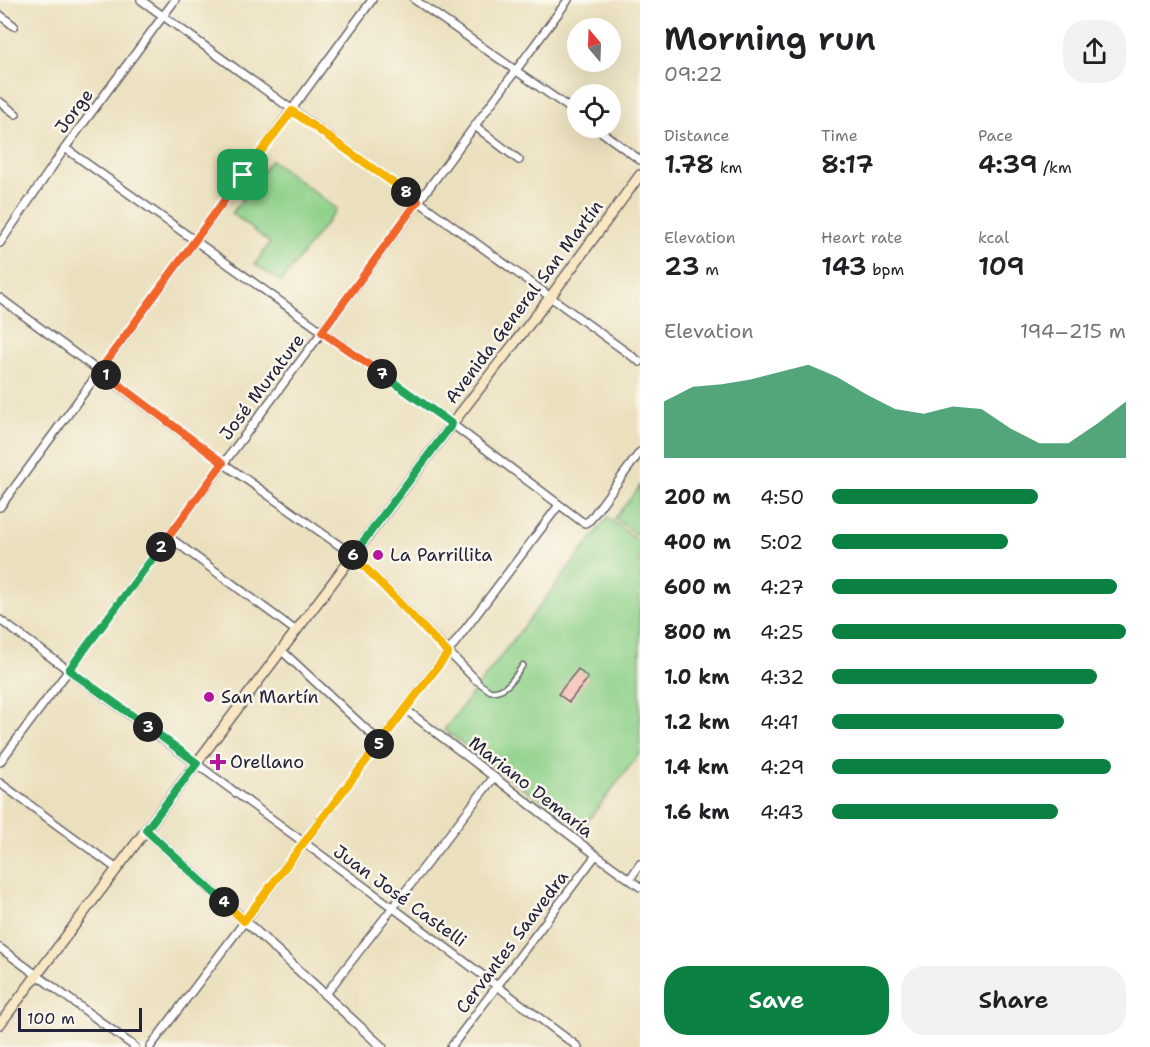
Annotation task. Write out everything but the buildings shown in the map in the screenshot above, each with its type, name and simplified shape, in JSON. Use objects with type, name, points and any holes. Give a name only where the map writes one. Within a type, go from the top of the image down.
[{"type":"main road","name":"Avenida General San Martín","points":[[0,1023],[640,175]]},
{"type":"street","points":[[141,0],[640,362]]},
{"type":"street","name":"Jorge","points":[[0,243],[65,148],[175,0]]},
{"type":"street","points":[[0,507],[372,0]]},
{"type":"street","points":[[416,0],[567,106]]},
{"type":"street","name":"José Murature","points":[[0,762],[568,0]]},
{"type":"street","points":[[0,15],[14,26]]},
{"type":"street","points":[[0,102],[16,114]]},
{"type":"street","points":[[475,126],[519,160]]},
{"type":"street","points":[[610,138],[640,160]]},
{"type":"street","points":[[65,148],[452,424],[585,523],[590,520],[640,452]]},
{"type":"street","points":[[0,298],[223,463],[353,555],[476,680]]},
{"type":"street","points":[[150,1047],[559,505]]},
{"type":"street","points":[[169,537],[296,631]]},
{"type":"street","name":"Juan José Castelli","points":[[0,620],[392,907],[578,1047]]},
{"type":"street","points":[[281,651],[380,742]]},
{"type":"street","name":"Mariano Demaría","points":[[405,709],[640,886]]},
{"type":"street","points":[[326,995],[494,777]]},
{"type":"street","points":[[0,783],[117,869]]},
{"type":"street","points":[[146,830],[382,1047]]},
{"type":"street","name":"Cervantes Saavedra","points":[[451,1047],[596,855]]},
{"type":"street","points":[[630,879],[640,864]]},
{"type":"street","points":[[0,948],[135,1047]]},
{"type":"lane","points":[[476,680],[490,691],[501,690],[508,686],[523,665]]},
{"type":"green space","points":[[271,160],[337,209],[281,282],[255,264],[270,243],[232,213]]},
{"type":"green space","points":[[640,486],[640,538],[615,518]]},
{"type":"green space","points":[[608,517],[640,543],[640,753],[581,830],[444,730]]},
{"type":"place","name":"La Parrillita","points":[[378,555]]},
{"type":"place","name":"San Martín","points":[[209,697]]},
{"type":"place","name":"Orellano","points":[[218,762]]},
{"type":"route","points":[[292,111],[418,201],[322,332],[452,424],[353,555],[448,653],[244,921],[146,830],[197,763],[69,670],[223,463],[100,370],[243,175],[292,111]]}]
